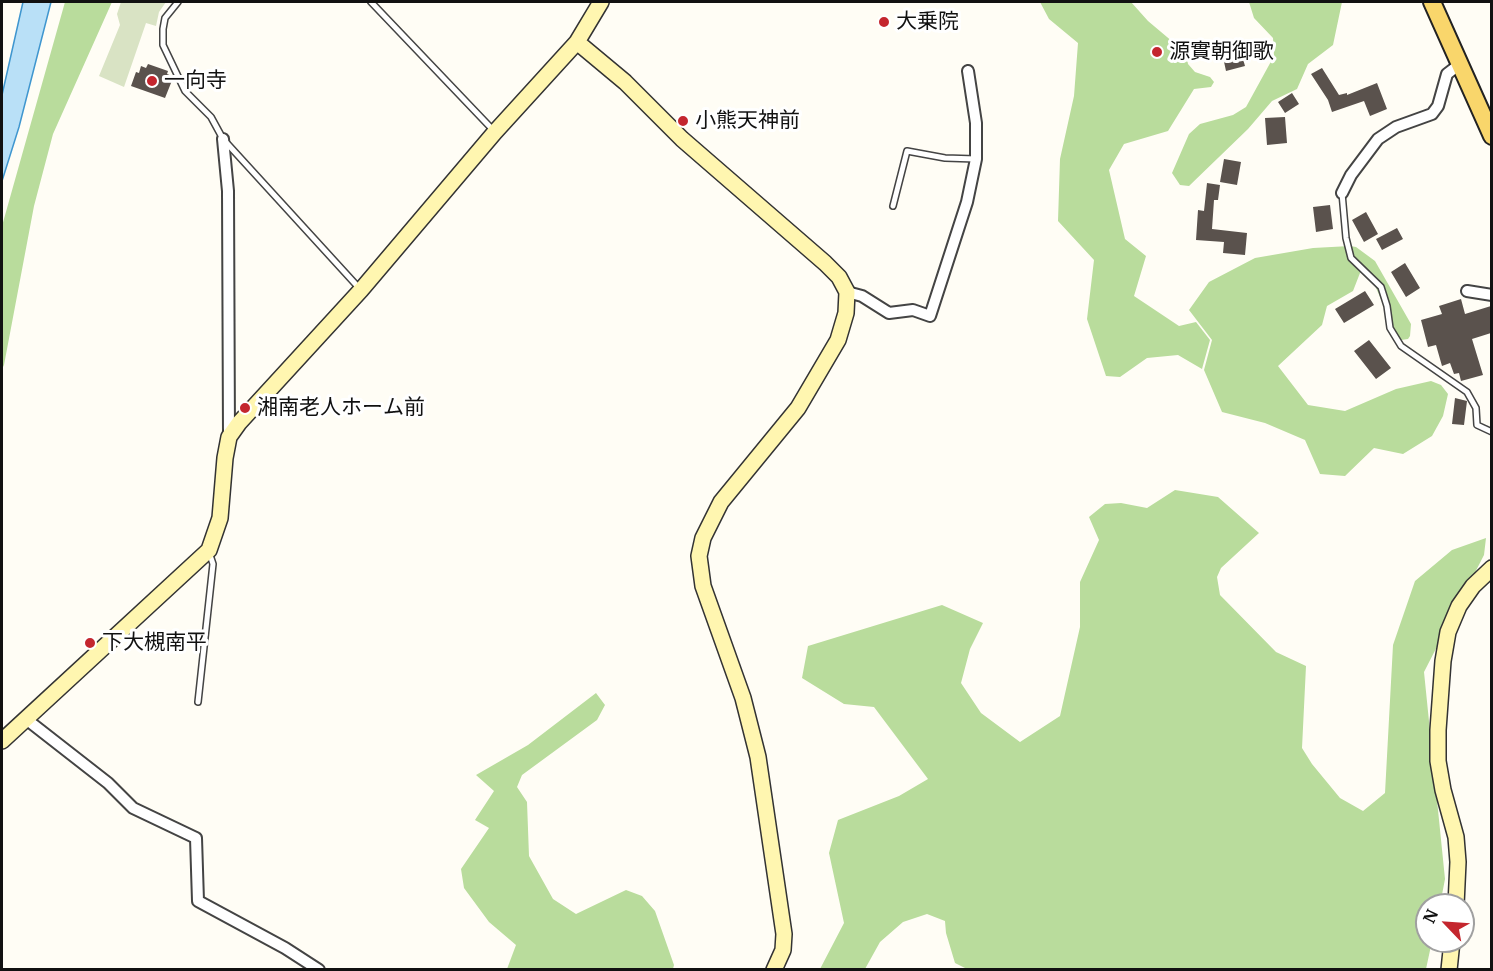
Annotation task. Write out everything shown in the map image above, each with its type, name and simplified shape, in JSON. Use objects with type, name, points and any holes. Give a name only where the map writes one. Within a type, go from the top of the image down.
[{"type":"main road","points":[[1432,2],[1491,136]]},
{"type":"street","points":[[230,437],[239,423],[362,290],[495,132],[577,42],[601,2]]},
{"type":"street","points":[[577,42],[625,82],[682,139],[825,263],[839,277],[847,292],[846,313],[838,340],[798,408],[722,502],[702,538],[699,556],[703,586],[743,698],[758,757],[784,934],[783,950],[774,969]]},
{"type":"street","points":[[1342,193],[1351,175],[1378,139],[1396,127],[1432,114],[1438,106],[1448,74],[1460,64]]},
{"type":"street","points":[[847,292],[862,296],[889,313],[913,310],[930,316],[967,202],[976,159],[976,123],[968,70]]},
{"type":"street","points":[[3,736],[26,719],[209,550],[219,518],[225,458],[230,437],[228,191],[223,139]]},
{"type":"street","points":[[1467,291],[1491,295]]},
{"type":"street","points":[[1457,893],[1456,837],[1443,790],[1438,761],[1443,661],[1448,632],[1459,606],[1473,586],[1491,568]]},
{"type":"street","points":[[26,719],[108,783],[133,808],[196,838],[198,901],[319,969]]},
{"type":"street","points":[[1449,969],[1451,953]]},
{"type":"lane","points":[[178,2],[165,18],[163,45],[185,91],[211,117],[223,139],[362,290]]},
{"type":"lane","points":[[371,2],[495,132]]},
{"type":"lane","points":[[892,206],[907,151],[945,158],[976,159]]},
{"type":"lane","points":[[1342,193],[1346,238],[1351,258],[1381,287],[1388,306],[1389,328],[1401,346],[1467,392],[1476,408],[1477,425],[1491,432]]},
{"type":"lane","points":[[198,702],[213,564],[209,550]]},
{"type":"green space","points":[[65,2],[112,2],[53,134],[34,206],[2,369],[2,226]]},
{"type":"green space","points":[[121,2],[166,2],[159,12],[156,26],[146,23],[124,87],[99,76],[120,25],[117,14]]},
{"type":"green space","points":[[1040,2],[1131,2],[1148,21],[1186,53],[1188,64],[1195,72],[1210,77],[1214,82],[1211,87],[1194,89],[1168,131],[1124,144],[1109,170],[1125,239],[1146,256],[1134,296],[1179,326],[1196,322],[1210,340],[1202,369],[1178,355],[1147,358],[1120,377],[1106,376],[1087,319],[1094,260],[1058,221],[1060,159],[1074,96],[1078,43],[1049,19]]},
{"type":"green space","points":[[1249,2],[1342,2],[1333,45],[1308,64],[1297,89],[1272,101],[1248,129],[1189,186],[1180,185],[1172,173],[1189,134],[1200,124],[1233,115],[1246,107],[1274,56],[1273,38],[1254,18]]},
{"type":"green space","points":[[1356,247],[1375,261],[1411,324],[1410,336],[1408,339],[1401,340],[1369,272],[1364,270],[1360,273],[1353,291],[1327,306],[1322,325],[1278,366],[1308,405],[1345,411],[1396,389],[1431,381],[1441,385],[1448,394],[1443,416],[1432,436],[1403,454],[1374,448],[1345,476],[1320,474],[1305,440],[1265,423],[1222,412],[1204,370],[1212,340],[1189,310],[1209,282],[1255,258],[1313,248]]},
{"type":"green space","points":[[1175,490],[1218,497],[1259,533],[1221,568],[1217,577],[1220,595],[1276,652],[1306,666],[1302,748],[1340,798],[1363,811],[1385,793],[1393,645],[1415,581],[1452,550],[1486,538],[1484,555],[1424,672],[1445,879],[1442,893],[1415,893],[1415,953],[1429,953],[1426,969],[967,969],[955,963],[946,933],[945,921],[927,914],[903,922],[880,942],[865,969],[820,969],[844,923],[829,853],[838,820],[899,796],[928,779],[874,707],[844,704],[802,678],[808,646],[942,605],[983,623],[970,649],[961,683],[981,713],[1020,742],[1060,716],[1080,627],[1080,582],[1099,540],[1089,517],[1105,504],[1121,503],[1147,508]]},
{"type":"green space","points":[[596,693],[605,705],[597,720],[522,775],[517,787],[527,802],[529,856],[553,899],[576,914],[626,890],[642,896],[655,911],[674,965],[673,969],[507,969],[516,945],[489,922],[464,888],[461,869],[489,828],[475,820],[494,791],[476,775],[528,745]]},
{"type":"water","points":[[23,2],[51,2],[19,127],[2,181],[2,95]]},
{"type":"building","points":[[1241,52],[1245,66],[1226,71],[1223,57]]},
{"type":"building","name":"一向寺","points":[[148,64],[168,71],[167,74],[173,78],[165,98],[131,86],[136,72],[139,73],[141,66],[146,68]]},
{"type":"building","points":[[1322,68],[1339,95],[1347,93],[1347,95],[1377,83],[1387,109],[1370,116],[1364,101],[1332,112],[1328,100],[1311,74]]},
{"type":"building","points":[[1292,93],[1299,104],[1285,113],[1278,102]]},
{"type":"building","points":[[1285,117],[1287,143],[1267,145],[1265,118]]},
{"type":"building","points":[[1224,159],[1241,162],[1237,185],[1220,182]]},
{"type":"building","points":[[1207,183],[1220,185],[1218,200],[1214,200],[1212,229],[1247,233],[1245,255],[1223,253],[1224,242],[1196,240],[1198,210],[1204,211]]},
{"type":"building","points":[[1330,205],[1333,229],[1316,232],[1313,207]]},
{"type":"building","points":[[1366,212],[1378,234],[1364,242],[1352,220]]},
{"type":"building","points":[[1397,228],[1403,239],[1382,250],[1376,239]]},
{"type":"building","points":[[1405,263],[1420,288],[1406,297],[1391,272]]},
{"type":"building","points":[[1365,291],[1374,305],[1344,323],[1335,309]]},
{"type":"building","points":[[1461,299],[1465,314],[1491,306],[1491,333],[1472,339],[1483,375],[1461,381],[1459,373],[1454,374],[1450,363],[1442,366],[1436,345],[1428,347],[1421,320],[1442,314],[1439,306]]},
{"type":"building","points":[[1369,340],[1391,368],[1376,379],[1354,351]]},
{"type":"building","points":[[1455,398],[1467,401],[1464,425],[1452,424]]},
{"type":"place","name":"大乗院","points":[[884,22]]},
{"type":"place","name":"源實朝御歌","points":[[1157,52]]},
{"type":"place","name":"一向寺","points":[[152,81]]},
{"type":"place","name":"小熊天神前","points":[[683,121]]},
{"type":"place","name":"湘南老人ホーム前","points":[[245,408]]},
{"type":"place","name":"下大槻南平","points":[[90,643]]}]
